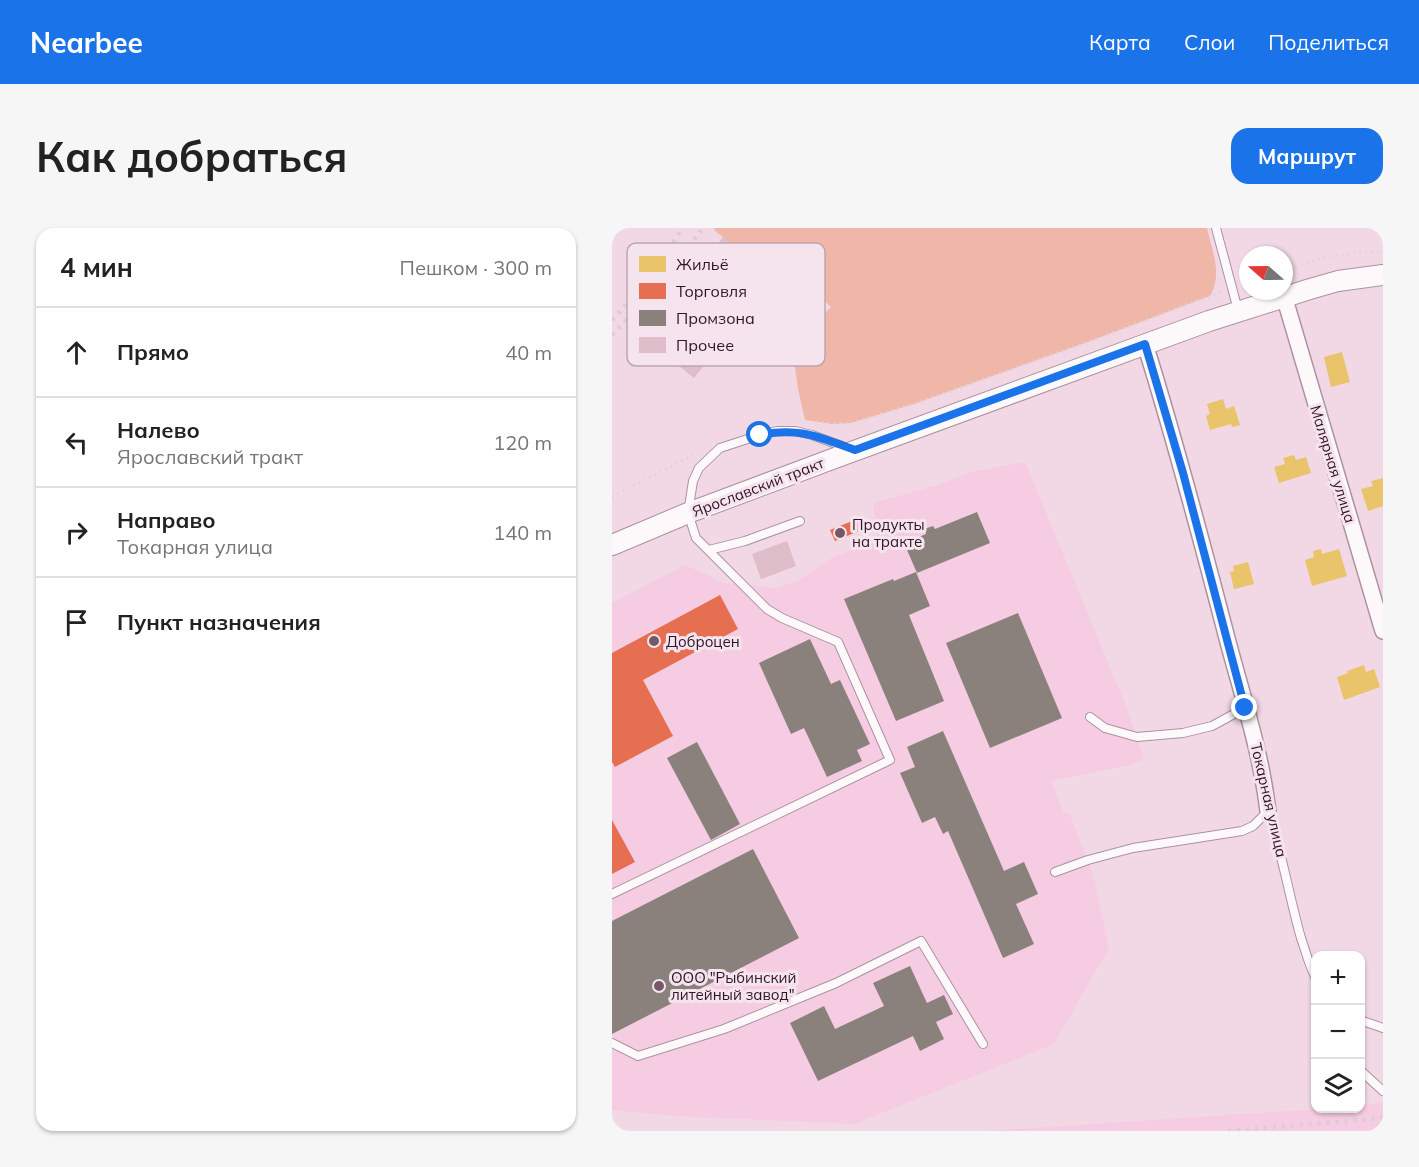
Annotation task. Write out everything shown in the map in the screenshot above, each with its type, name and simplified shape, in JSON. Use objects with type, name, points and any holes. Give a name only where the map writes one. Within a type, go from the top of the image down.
[{"type":"street","name":"Ярославский тракт","points":[[1293,294],[1338,281],[1383,276]]},
{"type":"street","name":"Ярославский тракт","points":[[612,546],[688,513],[855,450],[1271,300]]},
{"type":"street","name":"Малярная улица","points":[[1285,300],[1383,631]]},
{"type":"street","name":"Токарная улица","points":[[1145,344],[1183,473],[1245,708],[1261,758],[1268,810]]},
{"type":"lane","points":[[1216,228],[1238,310]]},
{"type":"lane","points":[[612,894],[890,759],[838,642],[767,609],[696,538],[688,513],[693,481],[699,468],[720,448],[777,431],[795,431],[855,450]]},
{"type":"lane","points":[[709,550],[745,541],[800,521]]},
{"type":"lane","points":[[1090,717],[1105,728],[1137,737],[1212,726],[1245,708]]},
{"type":"lane","points":[[1055,872],[1097,857],[1132,848],[1242,831],[1252,826],[1268,810]]},
{"type":"lane","name":"Токарная улица","points":[[1268,810],[1278,839],[1299,931],[1311,969]]},
{"type":"lane","points":[[612,1044],[638,1056],[724,1029],[836,983],[921,941],[983,1044]]},
{"type":"lane","points":[[1365,1022],[1383,1028]]},
{"type":"lane","points":[[1365,1075],[1383,1091]]},
{"type":"path","points":[[1293,268],[1321,258],[1383,251]]},
{"type":"path","points":[[814,422],[851,423],[914,404],[1210,296]]},
{"type":"shaded area","points":[[715,228],[1207,228],[1215,262],[1216,279],[1210,296],[914,404],[851,423],[832,424],[805,420],[795,366],[825,366],[825,313],[831,307],[825,301],[825,243],[730,243],[714,230]]},
{"type":"shaded area","points":[[1025,462],[1126,706],[1144,759],[1126,766],[1051,781],[1063,811],[1070,815],[1093,874],[1109,948],[1054,1044],[854,1124],[674,1116],[612,1110],[612,603],[685,565],[724,583],[777,588],[799,580],[833,557],[877,540],[873,503],[934,486],[971,472]]},
{"type":"shaded area","points":[[1383,1103],[1383,1131],[989,1131],[1311,1109],[1311,1113],[1365,1113],[1365,1105]]},
{"type":"building: Жильё","points":[[1342,352],[1350,382],[1331,387],[1324,357]]},
{"type":"building: Жильё","points":[[1223,399],[1226,409],[1234,406],[1240,425],[1232,427],[1231,424],[1210,430],[1206,416],[1210,414],[1207,404]]},
{"type":"building: Жильё","points":[[1294,455],[1296,460],[1306,457],[1311,473],[1279,483],[1274,467],[1285,464],[1283,458]]},
{"type":"building: Жильё","points":[[1383,478],[1383,506],[1368,511],[1361,489],[1373,486],[1371,481]]},
{"type":"building: Жильё","points":[[1321,549],[1322,554],[1339,549],[1347,576],[1312,586],[1305,560],[1314,557],[1313,551]]},
{"type":"building: Жильё","points":[[1248,562],[1254,584],[1234,589],[1230,572],[1234,571],[1233,566]]},
{"type":"building: Жильё","points":[[1364,665],[1366,672],[1374,669],[1380,687],[1344,700],[1337,677]]},
{"type":"building: Торговля","points":[[862,517],[866,528],[835,541],[830,530]]},
{"type":"building: Торговля","points":[[720,595],[738,629],[643,680],[673,736],[615,767],[612,762],[612,653]]},
{"type":"building: Торговля","points":[[612,820],[635,862],[612,874]]},
{"type":"building: Промзона","points":[[977,512],[990,543],[917,573],[904,543],[926,534],[924,529],[933,526],[935,529]]},
{"type":"building: Промзона","points":[[916,572],[930,606],[909,615],[944,701],[896,721],[844,599]]},
{"type":"building: Промзона","points":[[1018,613],[1062,718],[990,748],[946,643]]},
{"type":"building: Промзона","points":[[810,639],[831,684],[840,680],[870,744],[857,750],[862,761],[827,777],[804,728],[791,734],[759,663]]},
{"type":"building: Промзона","points":[[943,731],[1004,871],[1024,862],[1038,894],[1016,904],[1034,944],[1003,958],[948,831],[943,834],[935,817],[922,823],[900,773],[915,767],[907,747]]},
{"type":"building: Промзона","points":[[697,742],[740,824],[711,840],[667,758]]},
{"type":"building: Промзона","name":"ООО \"Рыбинский литейный завод\"","points":[[753,849],[799,938],[612,1034],[612,921]]},
{"type":"building: Промзона","points":[[910,966],[927,1003],[944,995],[953,1014],[936,1022],[944,1039],[920,1051],[913,1036],[818,1081],[790,1023],[824,1006],[835,1029],[884,1006],[873,983]]},
{"type":"building: Прочее","points":[[723,237],[730,243],[718,243]]},
{"type":"building: Прочее","points":[[679,366],[704,366],[694,378]]},
{"type":"building: Прочее","points":[[787,541],[796,566],[761,579],[752,554]]},
{"type":"railway","points":[[672,243],[683,228]]},
{"type":"railway","points":[[692,243],[703,228]]},
{"type":"railway","points":[[612,320],[627,304]]},
{"type":"railway","points":[[612,335],[627,320]]},
{"type":"railway","points":[[1228,1131],[1383,1118]]},
{"type":"place","name":"Продукты на тракте","points":[[840,533]]},
{"type":"place","name":"Доброцен","points":[[654,641]]},
{"type":"place","name":"ООО \"Рыбинский литейный завод\"","points":[[659,986]]},
{"type":"route","points":[[760,435],[777,431],[795,431],[855,450],[1145,344],[1183,473],[1245,708]]}]
